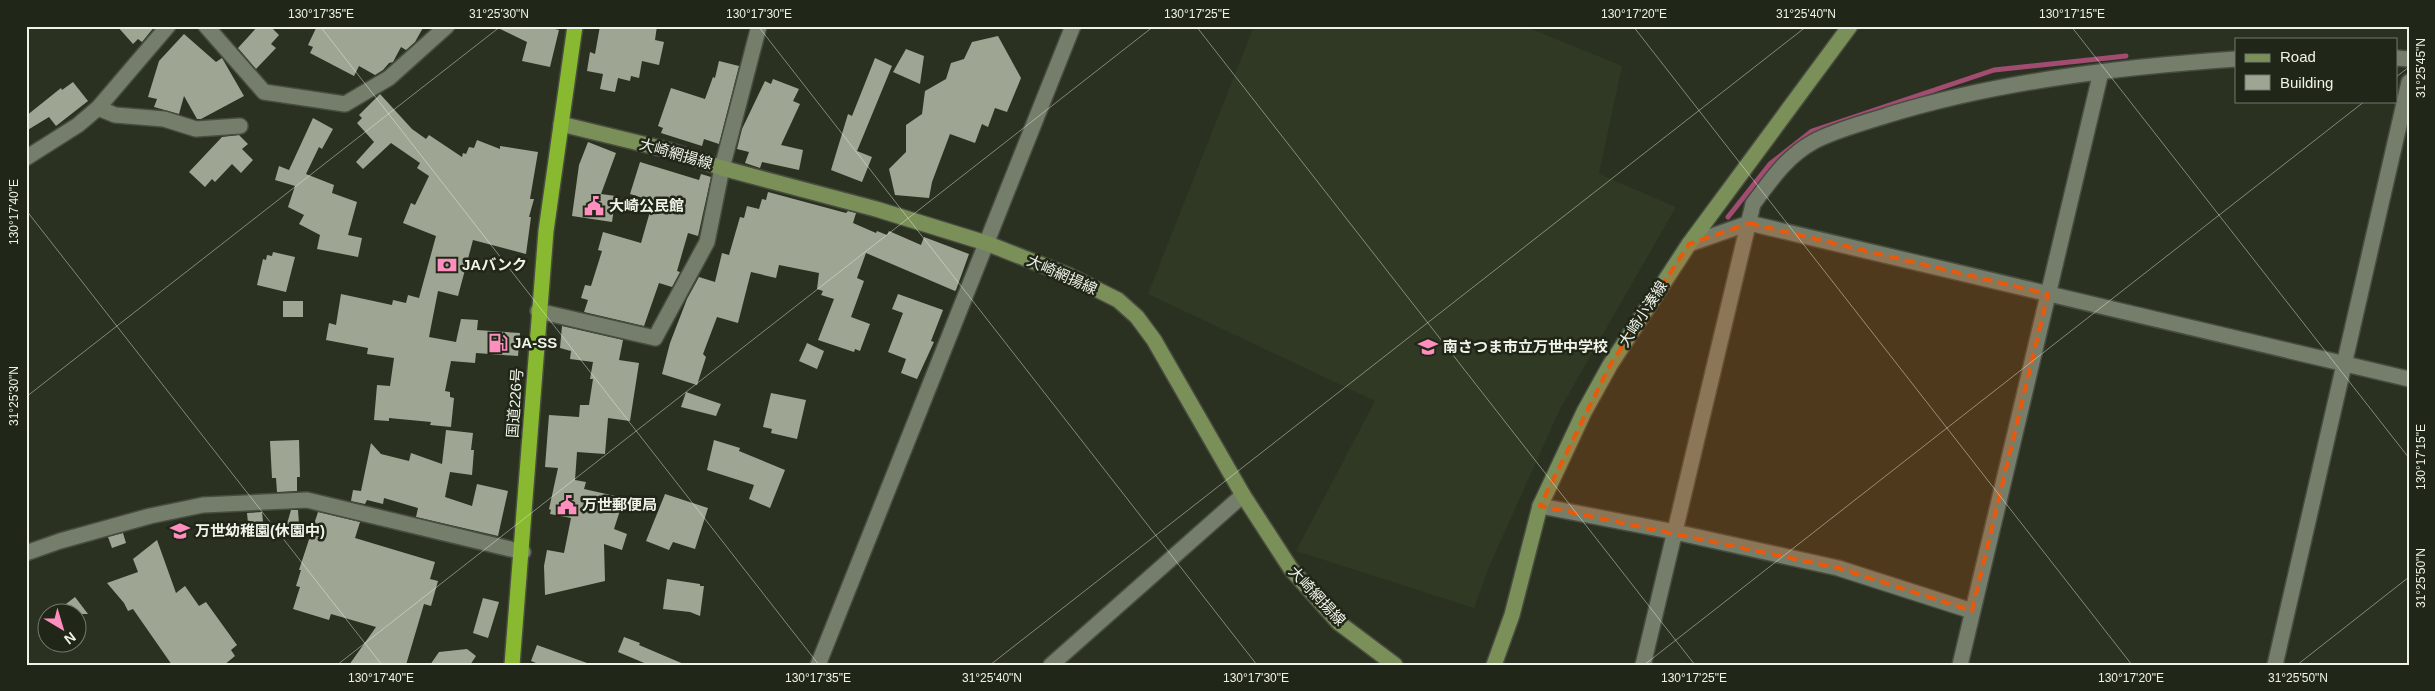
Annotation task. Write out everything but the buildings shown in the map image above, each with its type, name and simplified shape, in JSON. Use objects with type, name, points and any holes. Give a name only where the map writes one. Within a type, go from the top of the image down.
[{"type":"highway","name":"国道226号","points":[[512,665],[523,552],[538,310],[560,124],[575,26]]},
{"type":"street","points":[[26,158],[78,125],[98,108],[168,26]]},
{"type":"street","points":[[206,26],[264,92],[345,104],[389,78],[447,26]]},
{"type":"street","points":[[538,310],[655,338],[707,242],[722,168],[759,26]]},
{"type":"street","points":[[818,665],[1073,26]]},
{"type":"street","name":"大崎小湊線","points":[[1494,665],[1512,615],[1540,506],[1584,412],[1610,365],[1689,244],[1850,26]]},
{"type":"street","points":[[1643,665],[1753,204],[1784,162],[1813,142],[1864,122],[1925,104],[2029,83],[2101,72],[2235,59]]},
{"type":"street","points":[[1960,665],[2101,72]]},
{"type":"street","points":[[2275,665],[2409,82]]},
{"type":"street","points":[[98,108],[115,115],[164,119],[196,130],[240,126]]},
{"type":"street","name":"大崎網揚線","points":[[560,124],[672,151],[722,168],[876,209],[986,243],[1070,276],[1118,300],[1136,317],[1159,348],[1243,495],[1274,545],[1313,596],[1339,623],[1394,665]]},
{"type":"street","points":[[1689,244],[1749,223],[2409,379]]},
{"type":"street","points":[[1051,665],[1243,495]]},
{"type":"street","points":[[26,553],[60,541],[150,516],[203,505],[307,500],[523,552]]},
{"type":"street","points":[[1540,506],[1675,532],[1838,568],[1972,612]]},
{"type":"highlighted area","points":[[1749,223],[2048,294],[1972,611],[1838,568],[1540,506],[1610,365],[1689,244]]},
{"type":"shaded area","name":"南さつま市立万世中学校","points":[[1254,26],[1524,26],[1622,66],[1599,174],[1676,207],[1560,409],[1489,567],[1474,608],[1296,551],[1375,401],[1148,294]]},
{"type":"waterway","points":[[1728,217],[1770,164],[1812,131],[1994,70],[2126,56]]},
{"type":"place","name":"大崎公民館","points":[[594,206]]},
{"type":"place","name":"JAバンク","points":[[447,265]]},
{"type":"place","name":"JA-SS","points":[[498,343]]},
{"type":"place","name":"南さつま市立万世中学校","points":[[1428,347]]},
{"type":"place","name":"万世郵便局","points":[[567,505]]},
{"type":"place","name":"万世幼稚園(休園中)","points":[[180,531]]}]
